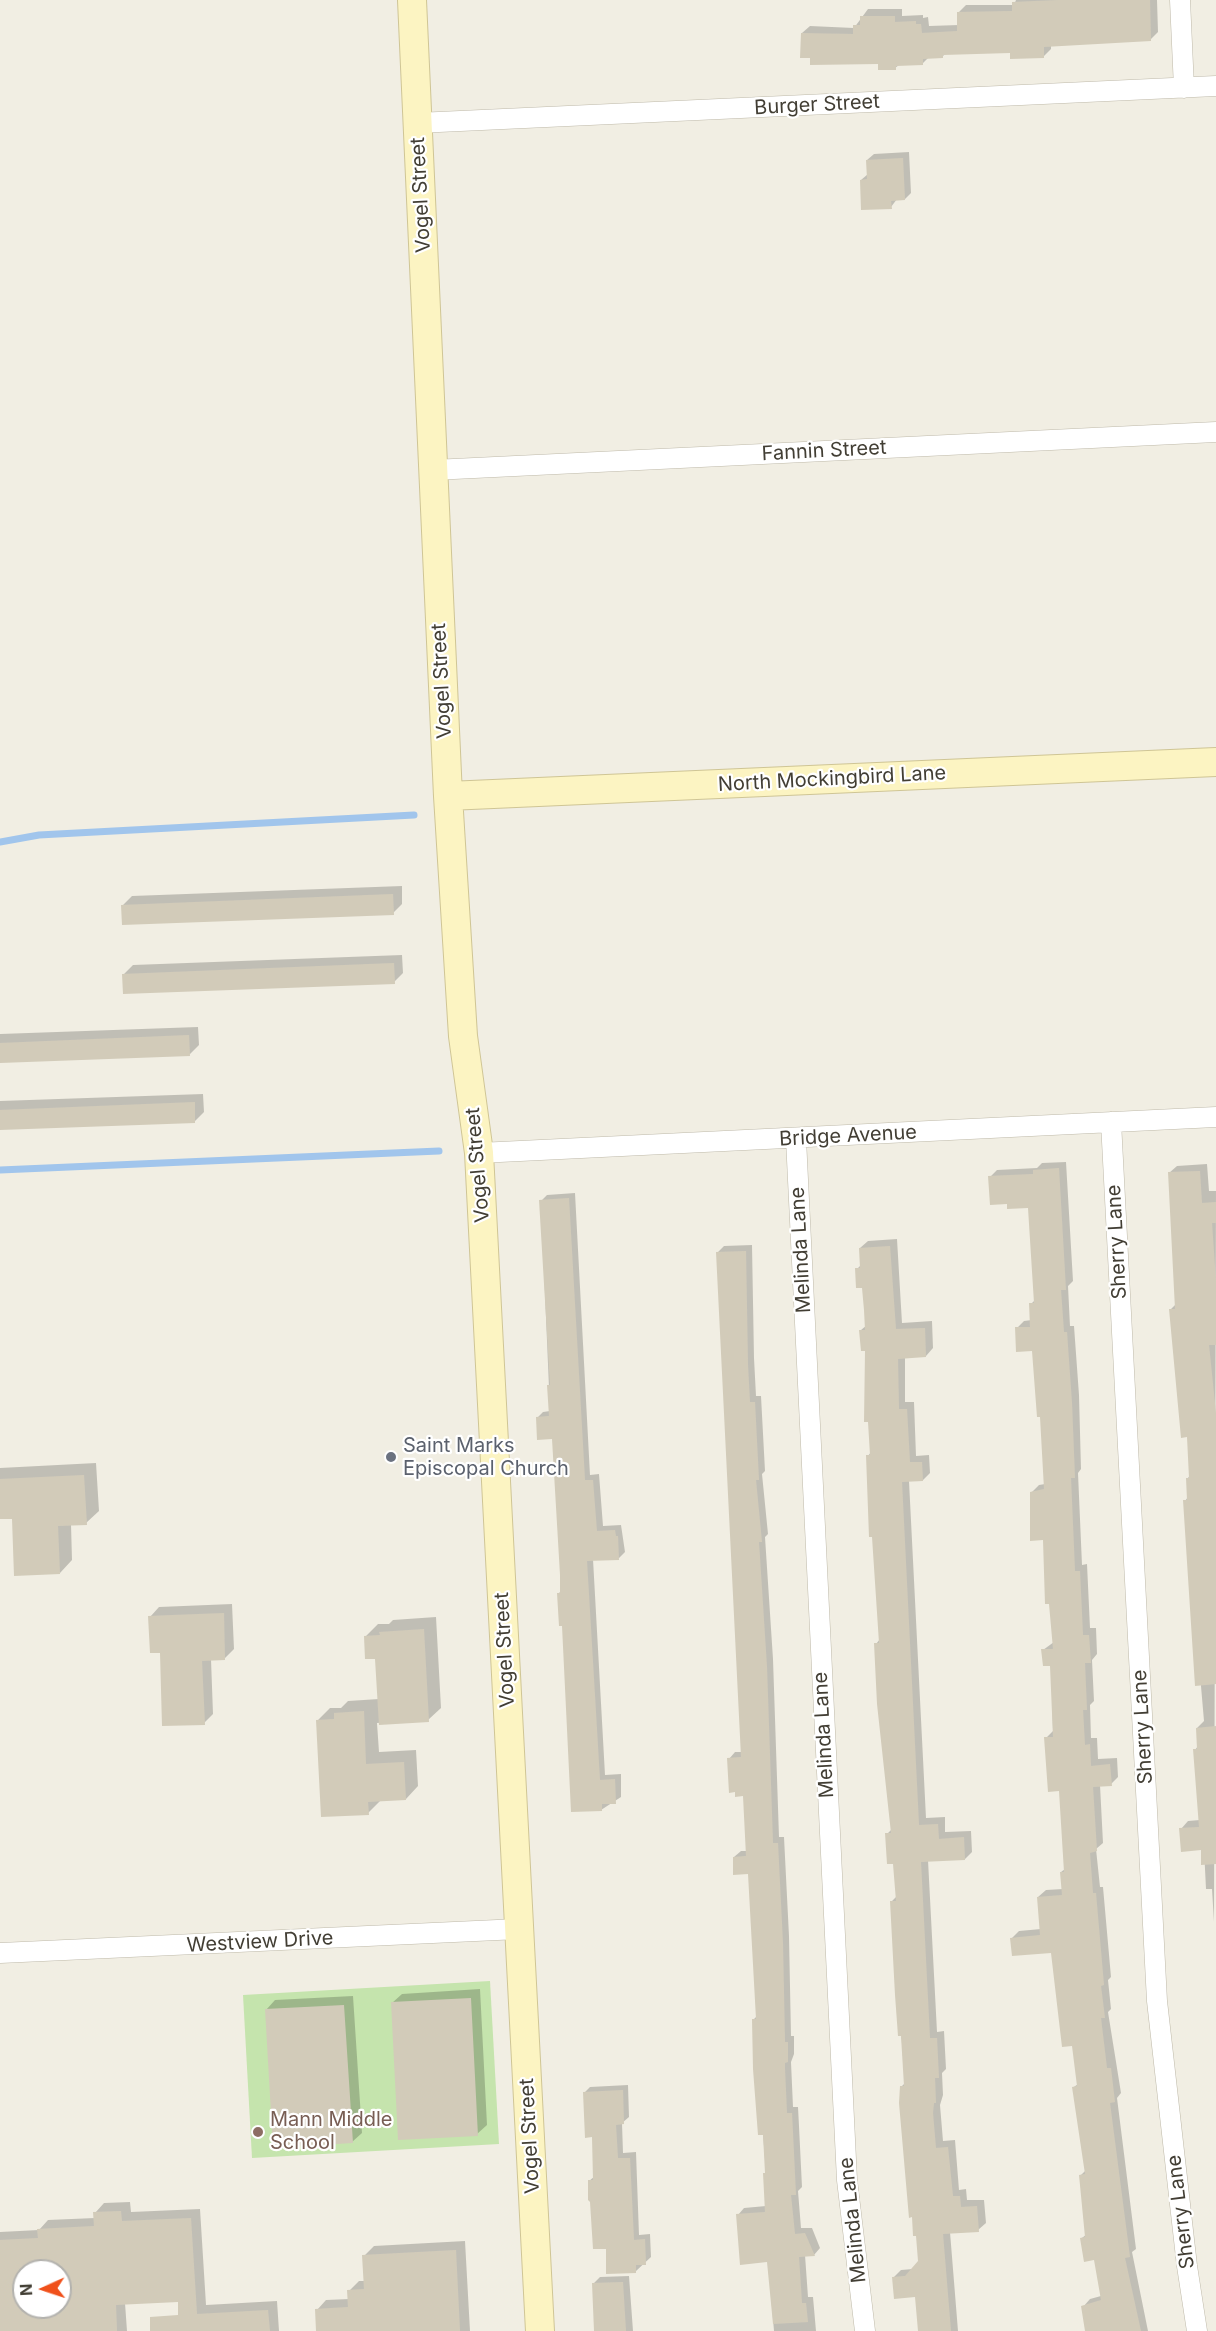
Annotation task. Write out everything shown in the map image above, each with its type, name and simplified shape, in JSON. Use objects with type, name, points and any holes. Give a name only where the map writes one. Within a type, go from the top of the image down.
[{"type":"street","name":"Vogel Street","points":[[412,0],[448,796],[463,1036],[479,1153],[540,2331]]},
{"type":"street","points":[[1180,0],[1184,88]]},
{"type":"street","name":"Burger Street","points":[[417,123],[1216,86]]},
{"type":"street","name":"Fannin Street","points":[[433,470],[1216,432]]},
{"type":"street","name":"North Mockingbird Lane","points":[[448,796],[1216,762]]},
{"type":"street","name":"Bridge Avenue","points":[[479,1153],[1216,1117]]},
{"type":"street","name":"Sherry Lane","points":[[1111,1122],[1157,2001],[1187,2266],[1197,2331]]},
{"type":"street","name":"Melinda Lane","points":[[796,1139],[847,2180],[865,2331]]},
{"type":"street","name":"Westview Drive","points":[[0,1953],[519,1929]]},
{"type":"green space","points":[[490,1981],[499,2144],[252,2158],[243,1995]]},
{"type":"building","points":[[1150,0],[1151,41],[1044,47],[1044,58],[1010,59],[1010,53],[943,55],[943,58],[923,59],[923,65],[896,66],[896,70],[878,70],[878,64],[810,65],[810,58],[800,58],[801,33],[853,34],[853,25],[860,25],[860,16],[895,16],[895,22],[916,21],[916,24],[921,24],[922,33],[957,31],[957,12],[1012,11],[1012,2]]},
{"type":"building","points":[[903,158],[905,200],[891,201],[892,209],[861,210],[860,180],[867,179],[866,160]]},
{"type":"building","points":[[393,894],[394,915],[122,925],[121,905]]},
{"type":"building","points":[[394,963],[395,984],[123,994],[122,974]]},
{"type":"building","points":[[189,1035],[190,1056],[0,1063],[0,1043]]},
{"type":"building","points":[[195,1102],[195,1123],[0,1130],[0,1110]]},
{"type":"building","points":[[1059,1168],[1066,1290],[1061,1290],[1064,1332],[1067,1332],[1075,1478],[1071,1478],[1075,1571],[1080,1571],[1083,1635],[1089,1635],[1091,1663],[1085,1663],[1087,1710],[1083,1710],[1085,1745],[1090,1744],[1091,1766],[1110,1764],[1112,1786],[1093,1787],[1097,1851],[1090,1853],[1104,1985],[1101,1986],[1105,2018],[1101,2018],[1107,2068],[1111,2068],[1115,2102],[1110,2103],[1130,2257],[1125,2258],[1141,2331],[1085,2331],[1081,2306],[1101,2300],[1094,2260],[1084,2262],[1080,2238],[1085,2237],[1079,2175],[1085,2174],[1072,2087],[1077,2086],[1072,2046],[1062,2047],[1051,1953],[1012,1956],[1010,1938],[1040,1935],[1037,1897],[1062,1895],[1060,1872],[1064,1872],[1059,1791],[1048,1792],[1044,1737],[1053,1737],[1050,1666],[1043,1666],[1041,1649],[1053,1649],[1049,1604],[1045,1604],[1043,1540],[1030,1541],[1030,1492],[1044,1489],[1040,1417],[1037,1417],[1032,1351],[1016,1352],[1015,1327],[1030,1327],[1029,1303],[1034,1303],[1028,1208],[1007,1209],[1007,1204],[990,1205],[988,1176],[1033,1174],[1033,1170]]},
{"type":"building","points":[[1200,1171],[1202,1203],[1216,1202],[1216,1223],[1212,1223],[1216,1281],[1216,1345],[1209,1345],[1216,1413],[1216,1684],[1195,1686],[1183,1500],[1187,1500],[1186,1478],[1189,1478],[1187,1437],[1181,1438],[1169,1309],[1175,1309],[1168,1172]]},
{"type":"building","points":[[569,1198],[585,1480],[593,1480],[597,1531],[615,1530],[618,1536],[619,1560],[587,1561],[600,1780],[615,1779],[616,1804],[602,1804],[602,1811],[571,1812],[562,1626],[559,1626],[557,1593],[560,1593],[560,1575],[552,1439],[537,1440],[536,1417],[549,1416],[547,1385],[550,1385],[539,1200]]},
{"type":"building","points":[[890,1246],[896,1329],[925,1328],[926,1357],[898,1359],[899,1409],[907,1409],[910,1462],[922,1462],[923,1481],[902,1482],[919,1825],[938,1824],[939,1839],[964,1837],[965,1860],[921,1862],[930,2038],[937,2038],[939,2078],[935,2078],[936,2103],[934,2103],[933,2113],[936,2148],[948,2147],[953,2196],[960,2196],[961,2207],[977,2206],[979,2232],[943,2234],[951,2331],[918,2331],[915,2297],[894,2299],[892,2277],[905,2276],[918,2261],[916,2236],[913,2236],[912,2217],[909,2218],[899,2103],[900,2086],[904,2086],[901,2036],[898,2036],[890,1901],[896,1901],[893,1864],[887,1864],[885,1833],[891,1833],[877,1704],[874,1643],[879,1643],[872,1537],[869,1537],[866,1455],[870,1455],[868,1422],[864,1422],[865,1351],[861,1351],[859,1330],[865,1330],[864,1310],[862,1288],[856,1288],[855,1268],[860,1268],[859,1248]]},
{"type":"building","points":[[746,1251],[748,1365],[750,1402],[755,1402],[759,1480],[756,1480],[762,1542],[759,1542],[767,1667],[773,1843],[778,1843],[785,2042],[788,2042],[788,2062],[785,2063],[787,2113],[792,2113],[796,2195],[791,2195],[795,2234],[805,2233],[815,2256],[799,2257],[802,2303],[806,2303],[808,2322],[773,2324],[767,2262],[740,2265],[736,2214],[765,2212],[763,2173],[765,2173],[763,2135],[758,2135],[753,2069],[752,2019],[756,2019],[748,1874],[733,1875],[733,1857],[746,1856],[743,1796],[735,1797],[735,1792],[729,1793],[727,1758],[741,1757],[716,1252]]},
{"type":"building","points":[[84,1475],[87,1525],[58,1526],[60,1574],[14,1576],[12,1519],[0,1519],[0,1479]]},
{"type":"building","points":[[224,1613],[225,1660],[202,1661],[205,1725],[162,1726],[160,1653],[150,1653],[148,1616]]},
{"type":"building","points":[[424,1629],[429,1722],[379,1725],[375,1659],[365,1659],[364,1636],[380,1635],[379,1632]]},
{"type":"building","points":[[364,1711],[366,1764],[404,1762],[406,1800],[368,1802],[369,1815],[321,1817],[316,1720],[334,1719],[334,1713]]},
{"type":"building","points":[[1216,1726],[1216,1864],[1201,1865],[1201,1850],[1181,1852],[1179,1828],[1199,1827],[1193,1749],[1197,1749],[1196,1728]]},
{"type":"building","points":[[471,1998],[478,2136],[398,2140],[391,2002]]},
{"type":"building","points":[[344,2005],[353,2143],[273,2148],[265,2009]]},
{"type":"building","points":[[623,2090],[624,2124],[616,2125],[618,2158],[630,2158],[634,2240],[645,2239],[646,2265],[636,2265],[636,2273],[606,2274],[606,2249],[593,2249],[588,2200],[588,2180],[593,2180],[592,2137],[585,2138],[583,2092]]},
{"type":"building","points":[[121,2211],[122,2221],[191,2218],[197,2314],[268,2310],[270,2331],[150,2331],[150,2317],[178,2315],[178,2302],[116,2305],[117,2331],[0,2331],[0,2240],[38,2238],[37,2229],[94,2226],[93,2212]]},
{"type":"building","points":[[456,2250],[460,2331],[316,2331],[315,2309],[348,2307],[347,2290],[364,2289],[362,2255]]},
{"type":"building","points":[[623,2282],[626,2331],[594,2331],[592,2283]]},
{"type":"waterway","points":[[0,842],[39,835],[414,815]]},
{"type":"waterway","points":[[0,1170],[439,1151]]},
{"type":"place","name":"Saint Marks Episcopal Church","points":[[391,1457]]},
{"type":"place","name":"Mann Middle School","points":[[258,2132]]}]
